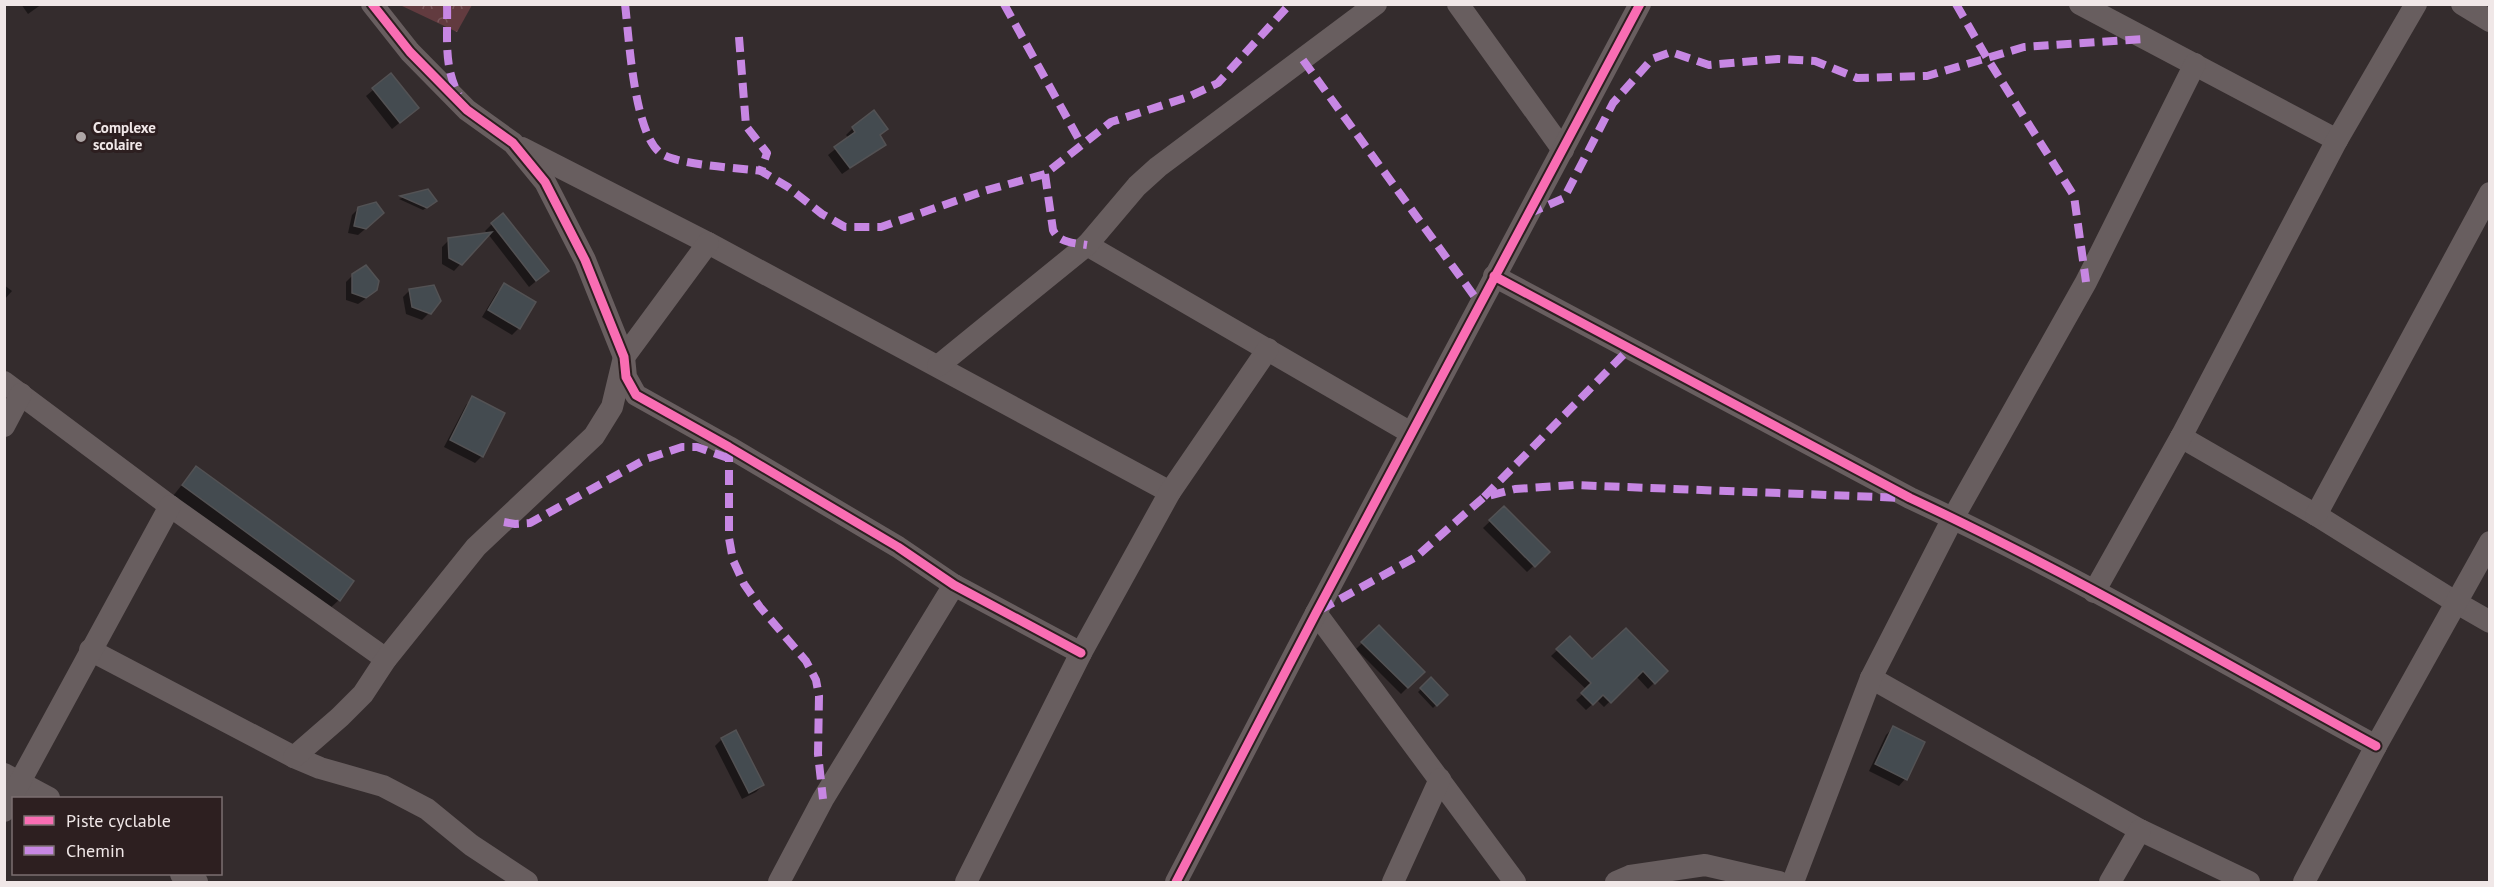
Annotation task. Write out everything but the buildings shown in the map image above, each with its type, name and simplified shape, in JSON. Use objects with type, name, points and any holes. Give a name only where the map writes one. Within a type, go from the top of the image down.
[{"type":"street","points":[[372,4],[410,52],[467,110],[513,143],[708,243],[1170,492]]},
{"type":"street","points":[[939,366],[1087,245],[1137,186],[1158,167],[1376,4]]},
{"type":"street","points":[[1458,4],[1563,150]]},
{"type":"street","points":[[1176,882],[1411,433],[1640,4]]},
{"type":"street","points":[[2080,4],[2337,140]]},
{"type":"street","points":[[2094,592],[2181,437],[2337,140],[2416,4]]},
{"type":"street","points":[[2462,4],[2490,21]]},
{"type":"street","points":[[1793,882],[1871,678],[1953,518],[2086,282],[2195,64]]},
{"type":"street","points":[[513,143],[545,182],[568,223],[624,357],[626,377],[636,395],[898,547],[954,585],[1081,652]]},
{"type":"street","points":[[2316,515],[2490,193]]},
{"type":"street","points":[[294,757],[363,694],[386,660],[476,547],[594,436],[612,406],[624,357],[708,243]]},
{"type":"street","points":[[1087,245],[1411,433]]},
{"type":"street","points":[[1494,276],[1899,492],[2094,592],[2376,746]]},
{"type":"street","points":[[966,882],[1081,652],[1170,492],[1268,349]]},
{"type":"street","points":[[4,426],[13,388],[170,506],[386,660]]},
{"type":"street","points":[[2181,437],[2316,515],[2490,622]]},
{"type":"street","points":[[4,811],[12,778],[90,650],[170,506]]},
{"type":"street","points":[[2304,882],[2376,746],[2490,542]]},
{"type":"street","points":[[779,882],[822,799],[954,585]]},
{"type":"street","points":[[1316,613],[1515,882]]},
{"type":"street","points":[[90,650],[294,757],[320,768],[383,786],[427,809],[471,845],[527,882]]},
{"type":"street","points":[[1871,678],[2140,830],[2249,882]]},
{"type":"street","points":[[12,778],[47,797]]},
{"type":"street","points":[[1393,882],[1440,779]]},
{"type":"street","points":[[2110,882],[2140,830]]},
{"type":"street","points":[[1616,882],[1630,876],[1705,865],[1779,882]]},
{"type":"green space","points":[[400,5],[472,5],[457,32]]},
{"type":"marked path","points":[[447,4],[448,62],[459,95]]},
{"type":"marked path","points":[[625,4],[639,108],[653,144],[662,154],[670,158],[710,166],[761,171]]},
{"type":"marked path","points":[[1004,4],[1082,145]]},
{"type":"marked path","points":[[739,37],[746,126],[767,153],[761,171],[788,187],[822,214],[845,227],[881,227],[984,191],[1045,174],[1111,122],[1188,97],[1218,83],[1290,4]]},
{"type":"marked path","points":[[1956,4],[1987,58],[2074,196],[2086,282]]},
{"type":"marked path","points":[[1528,214],[1564,198],[1613,103],[1652,59],[1671,52],[1709,65],[1778,59],[1815,61],[1857,78],[1927,76],[2024,47],[2144,39]]},
{"type":"marked path","points":[[1303,60],[1480,304]]},
{"type":"marked path","points":[[1045,174],[1053,230],[1063,240],[1087,245]]},
{"type":"marked path","points":[[1484,497],[1629,349]]},
{"type":"marked path","points":[[504,522],[530,523],[646,459],[682,447],[697,447],[728,458]]},
{"type":"marked path","points":[[729,447],[729,538],[733,560],[744,584],[760,607],[806,661],[816,680],[819,696],[818,754],[823,799]]},
{"type":"marked path","points":[[1320,610],[1416,557],[1484,497],[1515,489],[1574,485],[1904,498]]},
{"type":"cycle path","points":[[372,4],[410,52],[467,110],[513,143],[545,182],[585,260],[624,357],[626,377],[636,395],[898,547],[954,585],[1081,653]]},
{"type":"cycle path","points":[[1176,882],[1316,613],[1640,4]]},
{"type":"cycle path","points":[[1494,276],[1910,498],[2087,587],[2376,746]]},
{"type":"place","name":"Complexe scolaire","points":[[81,137]]}]
